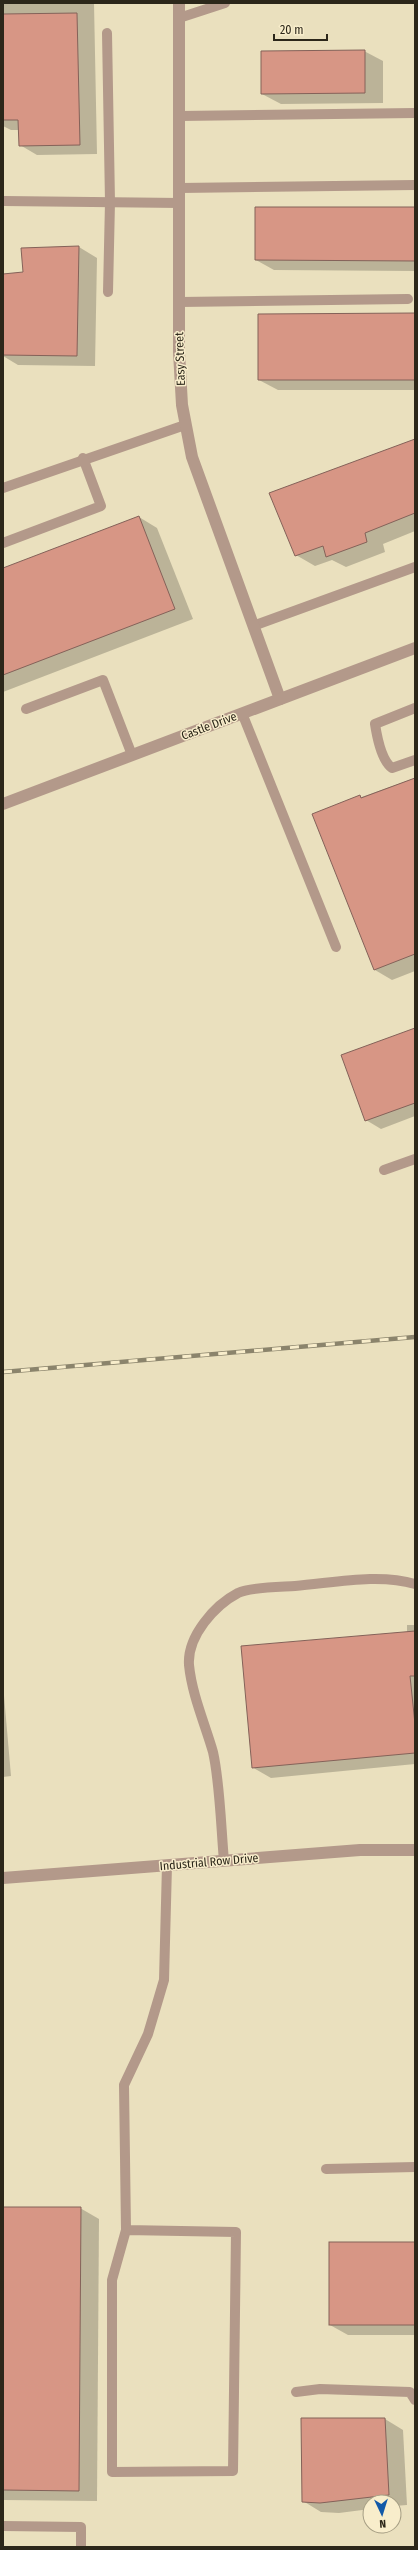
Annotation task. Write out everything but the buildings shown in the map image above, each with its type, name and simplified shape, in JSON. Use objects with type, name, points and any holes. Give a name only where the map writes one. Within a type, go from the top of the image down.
[{"type":"street","name":"Easy Street","points":[[179,3],[179,352],[185,425],[194,464],[280,699]]},
{"type":"street","name":"Castle Drive","points":[[3,804],[415,648]]},
{"type":"street","name":"Industrial Row Drive","points":[[3,1878],[360,1850],[415,1850]]},
{"type":"lane","points":[[179,18],[225,3]]},
{"type":"lane","points":[[107,33],[110,202],[108,292]]},
{"type":"lane","points":[[180,116],[415,113]]},
{"type":"lane","points":[[180,188],[415,185]]},
{"type":"lane","points":[[4,201],[180,203]]},
{"type":"lane","points":[[180,302],[408,299]]},
{"type":"lane","points":[[3,488],[83,458],[185,425]]},
{"type":"lane","points":[[3,543],[101,506],[83,458]]},
{"type":"lane","points":[[253,626],[415,567]]},
{"type":"lane","points":[[26,709],[103,680],[132,755]]},
{"type":"lane","points":[[415,708],[375,724],[376,736],[387,765],[392,768],[415,760]]},
{"type":"lane","points":[[242,713],[336,947]]},
{"type":"lane","points":[[384,1170],[415,1159]]},
{"type":"lane","points":[[224,1861],[213,1754],[189,1664],[193,1644],[204,1624],[216,1609],[239,1592],[370,1580],[400,1580],[415,1584]]},
{"type":"lane","points":[[126,2230],[236,2232],[233,2471],[112,2472],[112,2280],[126,2230],[124,2085],[148,2034],[164,1980],[167,1865]]},
{"type":"lane","points":[[326,2169],[415,2167]]},
{"type":"lane","points":[[296,2392],[320,2389],[410,2392],[415,2400]]},
{"type":"lane","points":[[3,2526],[81,2527],[81,2547]]},
{"type":"railway","points":[[3,1372],[415,1337]]}]
